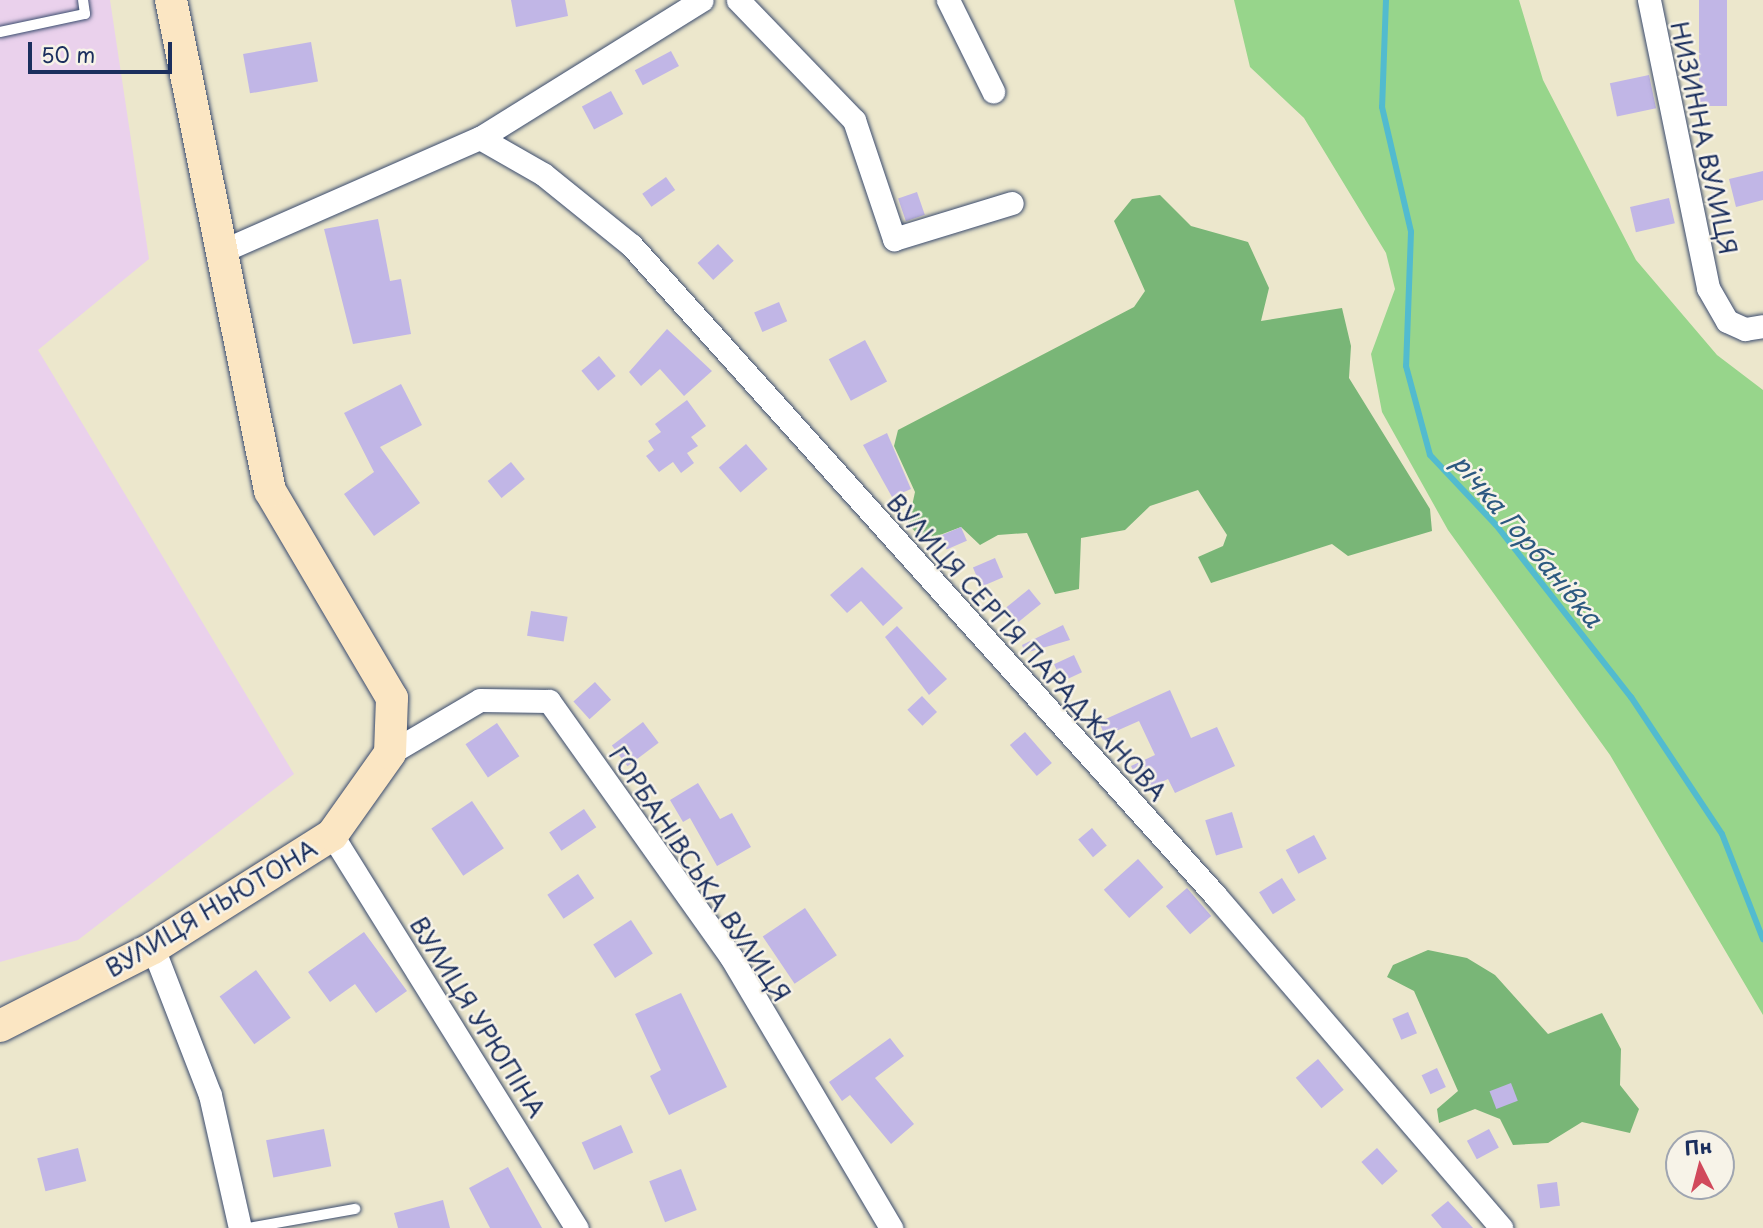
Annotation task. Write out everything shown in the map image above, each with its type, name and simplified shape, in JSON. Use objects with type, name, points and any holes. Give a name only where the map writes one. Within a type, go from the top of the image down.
[{"type":"street","points":[[171,0],[271,491],[392,698],[390,753]]},
{"type":"street","points":[[222,251],[480,138],[702,0]]},
{"type":"street","points":[[738,0],[854,120],[894,239],[1012,203]]},
{"type":"street","points":[[948,0],[993,91]]},
{"type":"street","name":"НИЗИННА ВУЛИЦЯ","points":[[1649,0],[1708,288],[1727,321],[1745,329],[1763,326]]},
{"type":"street","name":"ВУЛИЦЯ СЕРГІЯ ПАРАДЖАНОВА","points":[[480,138],[544,174],[631,245],[1215,895],[1501,1228]]},
{"type":"street","name":"ГОРБАНІВСЬКА ВУЛИЦЯ","points":[[390,753],[480,700],[549,701],[731,957],[891,1228]]},
{"type":"street","name":"ВУЛИЦЯ НЬЮТОНА","points":[[0,1026],[153,948],[332,835],[390,753]]},
{"type":"street","name":"ВУЛИЦЯ УРЮПІНА","points":[[332,835],[577,1228]]},
{"type":"street","points":[[153,948],[210,1095],[240,1228]]},
{"type":"lane","points":[[0,32],[85,14],[83,0]]},
{"type":"lane","points":[[248,1228],[355,1209]]},
{"type":"shaded area","points":[[0,0],[110,0],[149,259],[38,350],[294,774],[78,940],[0,962]]},
{"type":"green space","points":[[1234,0],[1519,0],[1543,80],[1636,260],[1717,355],[1763,390],[1763,1015],[1610,755],[1448,530],[1382,412],[1371,354],[1395,289],[1386,253],[1304,118],[1250,67]]},
{"type":"green space","points":[[1160,195],[1191,226],[1248,242],[1269,288],[1261,321],[1342,308],[1351,346],[1349,378],[1430,509],[1432,531],[1348,556],[1332,544],[1211,583],[1198,557],[1223,546],[1227,535],[1198,490],[1150,506],[1125,530],[1081,538],[1079,589],[1055,594],[1027,533],[998,535],[980,545],[961,527],[924,541],[908,524],[915,492],[894,446],[898,430],[1134,307],[1145,291],[1114,221],[1132,199]]},
{"type":"green space","points":[[1428,950],[1467,958],[1495,975],[1548,1034],[1602,1013],[1621,1049],[1620,1085],[1639,1109],[1630,1133],[1582,1122],[1548,1143],[1513,1145],[1500,1119],[1475,1109],[1439,1123],[1437,1109],[1458,1091],[1414,991],[1387,977],[1393,965]]},
{"type":"building","points":[[511,0],[565,0],[568,16],[516,27]]},
{"type":"building","points":[[1699,0],[1727,0],[1727,106],[1699,106]]},
{"type":"building","points":[[311,42],[318,81],[250,93],[243,54]]},
{"type":"building","points":[[671,51],[679,66],[643,85],[635,70]]},
{"type":"building","points":[[1649,75],[1656,108],[1617,117],[1610,83]]},
{"type":"building","points":[[611,91],[623,114],[594,129],[582,106]]},
{"type":"building","points":[[1763,171],[1763,200],[1736,207],[1729,179]]},
{"type":"building","points":[[666,177],[675,190],[651,207],[642,194]]},
{"type":"building","points":[[917,192],[925,215],[906,221],[898,199]]},
{"type":"building","points":[[1669,198],[1675,223],[1636,232],[1630,207]]},
{"type":"building","points":[[378,219],[390,281],[401,279],[411,334],[353,344],[324,229]]},
{"type":"building","points":[[718,244],[734,261],[713,280],[698,263]]},
{"type":"building","points":[[779,302],[787,321],[762,332],[754,313]]},
{"type":"building","points":[[667,329],[712,371],[684,396],[660,369],[641,386],[629,372]]},
{"type":"building","points":[[865,340],[887,381],[851,401],[829,359]]},
{"type":"building","points":[[599,356],[616,376],[598,391],[581,371]]},
{"type":"building","points":[[401,384],[422,425],[380,447],[420,503],[374,536],[344,494],[374,472],[344,413]]},
{"type":"building","points":[[687,400],[706,426],[691,437],[698,446],[687,453],[694,463],[681,473],[673,462],[659,472],[646,456],[654,450],[648,441],[661,432],[655,424]]},
{"type":"building","points":[[887,433],[911,489],[892,497],[863,445]]},
{"type":"building","points":[[746,444],[768,469],[740,493],[719,468]]},
{"type":"building","points":[[511,462],[525,479],[502,498],[488,481]]},
{"type":"building","points":[[961,527],[967,541],[947,549],[941,536]]},
{"type":"building","points":[[995,558],[1003,577],[981,587],[973,567]]},
{"type":"building","points":[[862,567],[903,608],[883,626],[861,601],[847,613],[830,595]]},
{"type":"building","points":[[1029,589],[1041,604],[1018,622],[1006,607]]},
{"type":"building","points":[[531,611],[568,617],[564,641],[527,636]]},
{"type":"building","points":[[1063,625],[1070,640],[1025,653],[1022,645]]},
{"type":"building","points":[[897,626],[947,679],[929,695],[885,637]]},
{"type":"building","points":[[1074,655],[1082,672],[1062,682],[1054,664]]},
{"type":"building","points":[[595,682],[611,700],[590,719],[573,701]]},
{"type":"building","points":[[1170,690],[1191,738],[1217,727],[1235,766],[1175,793],[1168,779],[1143,791],[1131,766],[1155,755],[1139,721],[1105,736],[1099,722]]},
{"type":"building","points":[[922,696],[937,712],[922,726],[907,710]]},
{"type":"building","points":[[643,722],[659,743],[628,766],[612,745]]},
{"type":"building","points":[[497,723],[519,756],[488,777],[465,744]]},
{"type":"building","points":[[1025,732],[1052,763],[1037,776],[1010,745]]},
{"type":"building","points":[[698,783],[720,819],[732,813],[751,847],[717,866],[690,818],[683,822],[670,800]]},
{"type":"building","points":[[472,801],[504,848],[463,876],[431,828]]},
{"type":"building","points":[[584,809],[596,827],[561,851],[549,832]]},
{"type":"building","points":[[1232,812],[1243,847],[1216,856],[1205,820]]},
{"type":"building","points":[[1092,828],[1107,846],[1093,857],[1078,840]]},
{"type":"building","points":[[1314,835],[1327,859],[1298,874],[1286,850]]},
{"type":"building","points":[[1138,859],[1163,887],[1129,918],[1104,890]]},
{"type":"building","points":[[578,874],[594,898],[564,919],[547,895]]},
{"type":"building","points":[[1282,878],[1296,900],[1273,914],[1259,892]]},
{"type":"building","points":[[1187,888],[1211,916],[1190,934],[1166,906]]},
{"type":"building","points":[[805,908],[837,955],[795,984],[763,937]]},
{"type":"building","points":[[631,920],[653,954],[615,978],[593,945]]},
{"type":"building","points":[[364,932],[407,991],[376,1013],[355,984],[330,1002],[308,972]]},
{"type":"building","points":[[256,970],[291,1018],[254,1044],[220,996]]},
{"type":"building","points":[[681,993],[727,1087],[669,1115],[650,1076],[661,1070],[635,1014]]},
{"type":"building","points":[[1408,1012],[1417,1033],[1401,1040],[1392,1019]]},
{"type":"building","points":[[890,1038],[904,1056],[875,1078],[914,1124],[891,1144],[850,1095],[842,1101],[829,1082]]},
{"type":"building","points":[[1318,1059],[1344,1090],[1321,1108],[1296,1078]]},
{"type":"building","points":[[1437,1068],[1446,1087],[1430,1094],[1422,1075]]},
{"type":"building","points":[[1511,1083],[1518,1101],[1496,1109],[1490,1091]]},
{"type":"building","points":[[621,1125],[633,1152],[594,1170],[582,1142]]},
{"type":"building","points":[[324,1129],[331,1166],[273,1178],[266,1140]]},
{"type":"building","points":[[1489,1129],[1499,1148],[1477,1159],[1467,1141]]},
{"type":"building","points":[[78,1148],[86,1181],[45,1191],[37,1158]]},
{"type":"building","points":[[1377,1148],[1398,1171],[1382,1185],[1361,1162]]},
{"type":"building","points":[[508,1167],[542,1228],[490,1228],[469,1188]]},
{"type":"building","points":[[681,1169],[697,1210],[665,1222],[649,1181]]},
{"type":"building","points":[[1557,1182],[1560,1206],[1540,1208],[1537,1184]]},
{"type":"building","points":[[443,1200],[450,1228],[398,1228],[394,1213]]},
{"type":"building","points":[[1448,1201],[1473,1228],[1442,1228],[1431,1215]]},
{"type":"waterway","name":"річка Горбанівка","points":[[1386,0],[1382,107],[1411,232],[1406,366],[1430,455],[1496,525],[1631,697],[1722,834],[1763,939]]}]
